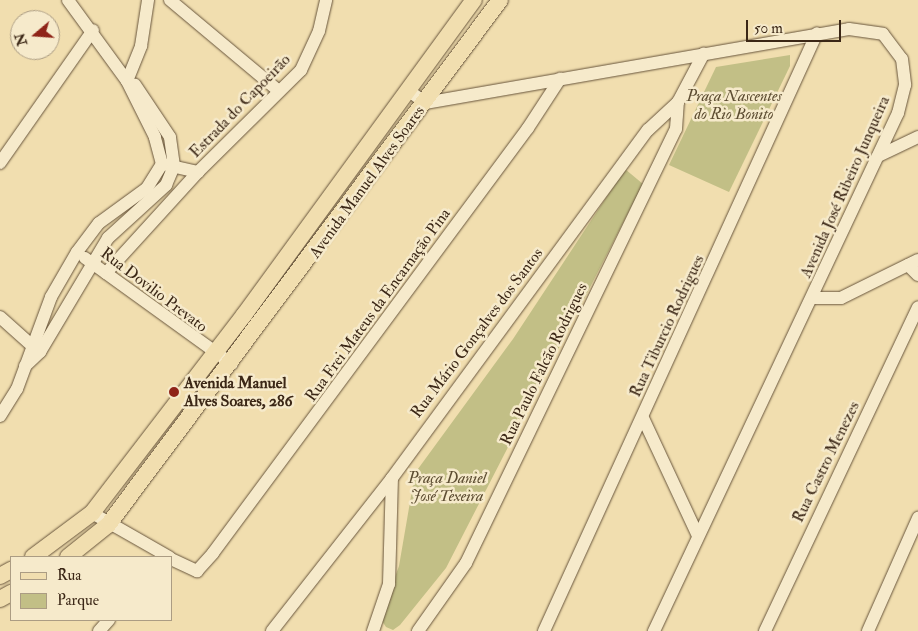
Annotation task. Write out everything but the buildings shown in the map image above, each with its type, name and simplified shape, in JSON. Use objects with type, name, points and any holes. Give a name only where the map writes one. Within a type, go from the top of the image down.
[{"type":"main road","name":"Avenida Manuel Alves Soares","points":[[69,556],[108,525],[232,364],[500,0]]},
{"type":"main road","name":"Avenida Manuel Alves Soares","points":[[34,556],[92,513],[408,90],[472,1]]},
{"type":"street","points":[[0,416],[25,366],[108,238],[166,184],[168,165],[127,79],[93,30],[68,0]]},
{"type":"street","points":[[127,79],[141,46],[148,0]]},
{"type":"street","points":[[170,0],[279,90]]},
{"type":"street","name":"Estrada do Capoeirão","points":[[168,165],[198,172],[279,90],[311,52],[326,0]]},
{"type":"street","points":[[472,1],[489,14]]},
{"type":"street","name":"Avenida José Ribeiro Junqueira","points":[[425,103],[817,33],[866,29],[883,34],[896,47],[905,72],[902,100],[814,298],[654,631]]},
{"type":"street","points":[[0,163],[93,30]]},
{"type":"street","name":"Rua Tiburcio Rodrigues","points":[[544,631],[643,418],[817,33]]},
{"type":"street","name":"Rua Mário Gonçalves dos Santos","points":[[272,631],[392,478],[648,130],[678,102],[704,53]]},
{"type":"street","name":"Rua Frei Mateus da Encarnação Pina","points":[[172,559],[196,571],[213,553],[528,128],[560,79]]},
{"type":"street","points":[[408,90],[425,103]]},
{"type":"street","name":"Rua Paulo Falcão Rodrigues","points":[[418,631],[466,563],[676,129],[678,102]]},
{"type":"street","points":[[878,156],[918,137]]},
{"type":"street","points":[[36,349],[51,297],[77,252],[99,223],[147,188],[168,165]]},
{"type":"street","points":[[106,273],[198,172]]},
{"type":"street","name":"Rua Dovilio Prevato","points":[[77,252],[212,353]]},
{"type":"street","points":[[814,298],[841,298],[913,262],[918,274]]},
{"type":"street","name":"Rua Castro Menezes","points":[[765,631],[918,307]]},
{"type":"street","points":[[0,317],[36,349]]},
{"type":"street","points":[[212,353],[232,364]]},
{"type":"street","points":[[643,418],[698,536]]},
{"type":"street","points":[[374,631],[389,584],[392,478]]},
{"type":"street","points":[[92,513],[108,525]]},
{"type":"street","points":[[868,631],[918,518]]},
{"type":"street","name":"Rua Frei Mateus da Encarnação Pina","points":[[108,525],[166,556]]},
{"type":"street","points":[[99,631],[108,621]]},
{"type":"green space","name":"Praça Nascentes do Rio Bonito","points":[[790,55],[790,66],[729,192],[669,165],[716,67]]},
{"type":"green space","name":"Praça Daniel José Texeira","points":[[625,169],[643,184],[446,568],[400,625],[393,630],[386,627],[380,618],[399,566],[415,473],[513,339]]},
{"type":"place","name":"Avenida Manuel Alves Soares, 286","points":[[174,392]]}]
